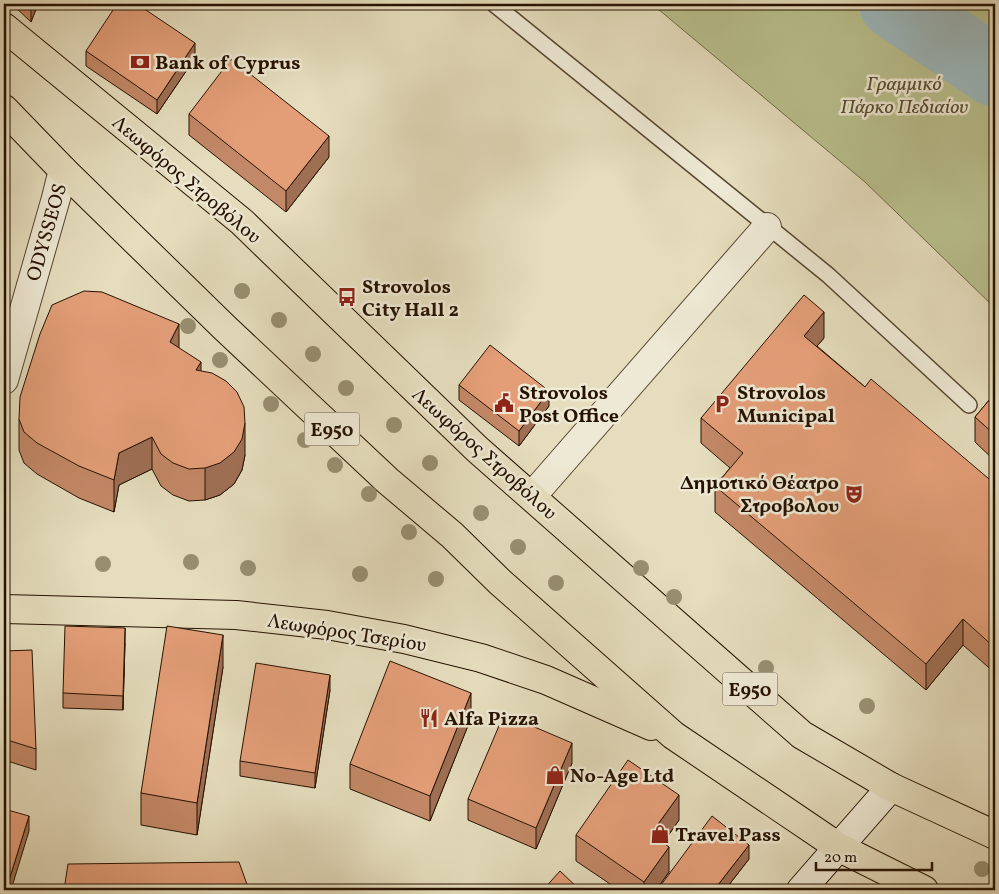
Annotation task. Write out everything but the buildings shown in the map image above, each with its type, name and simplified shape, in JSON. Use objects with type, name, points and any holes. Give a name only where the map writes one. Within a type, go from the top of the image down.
[{"type":"main road","name":"Λεωφόρος Στροβόλου","points":[[4,27],[242,222],[477,449],[802,735],[891,788],[995,836]]},
{"type":"main road","name":"E950","points":[[4,109],[63,170],[225,328],[388,481],[452,535],[500,582],[673,735],[840,848],[924,890]]},
{"type":"main road","name":"Λεωφόρος Τσερίου","points":[[4,609],[236,615],[328,625],[404,639],[481,658],[546,680],[673,735]]},
{"type":"street","name":"ODYSSEOS","points":[[4,380],[63,170]]},
{"type":"street","points":[[532,496],[767,227]]},
{"type":"street","points":[[801,890],[891,788]]},
{"type":"lane","points":[[494,4],[828,275],[969,405]]},
{"type":"green space","name":"Γραμμικό Πάρκο Πεδιαίου","points":[[652,4],[995,4],[995,308],[865,182]]},
{"type":"waterway","points":[[894,4],[995,72]]},
{"type":"place","name":"Bank of Cyprus","points":[[140,62]]},
{"type":"place","name":"Strovolos City Hall 2","points":[[347,297]]},
{"type":"place","name":"Strovolos Post Office","points":[[504,403]]},
{"type":"place","name":"Strovolos Municipal","points":[[722,404]]},
{"type":"place","name":"Δημοτικό Θέατρο Στροβολου","points":[[854,494]]},
{"type":"place","name":"Alfa Pizza","points":[[429,718]]},
{"type":"place","name":"No-Age Ltd","points":[[555,775]]},
{"type":"place","name":"Travel Pass","points":[[660,834]]}]
